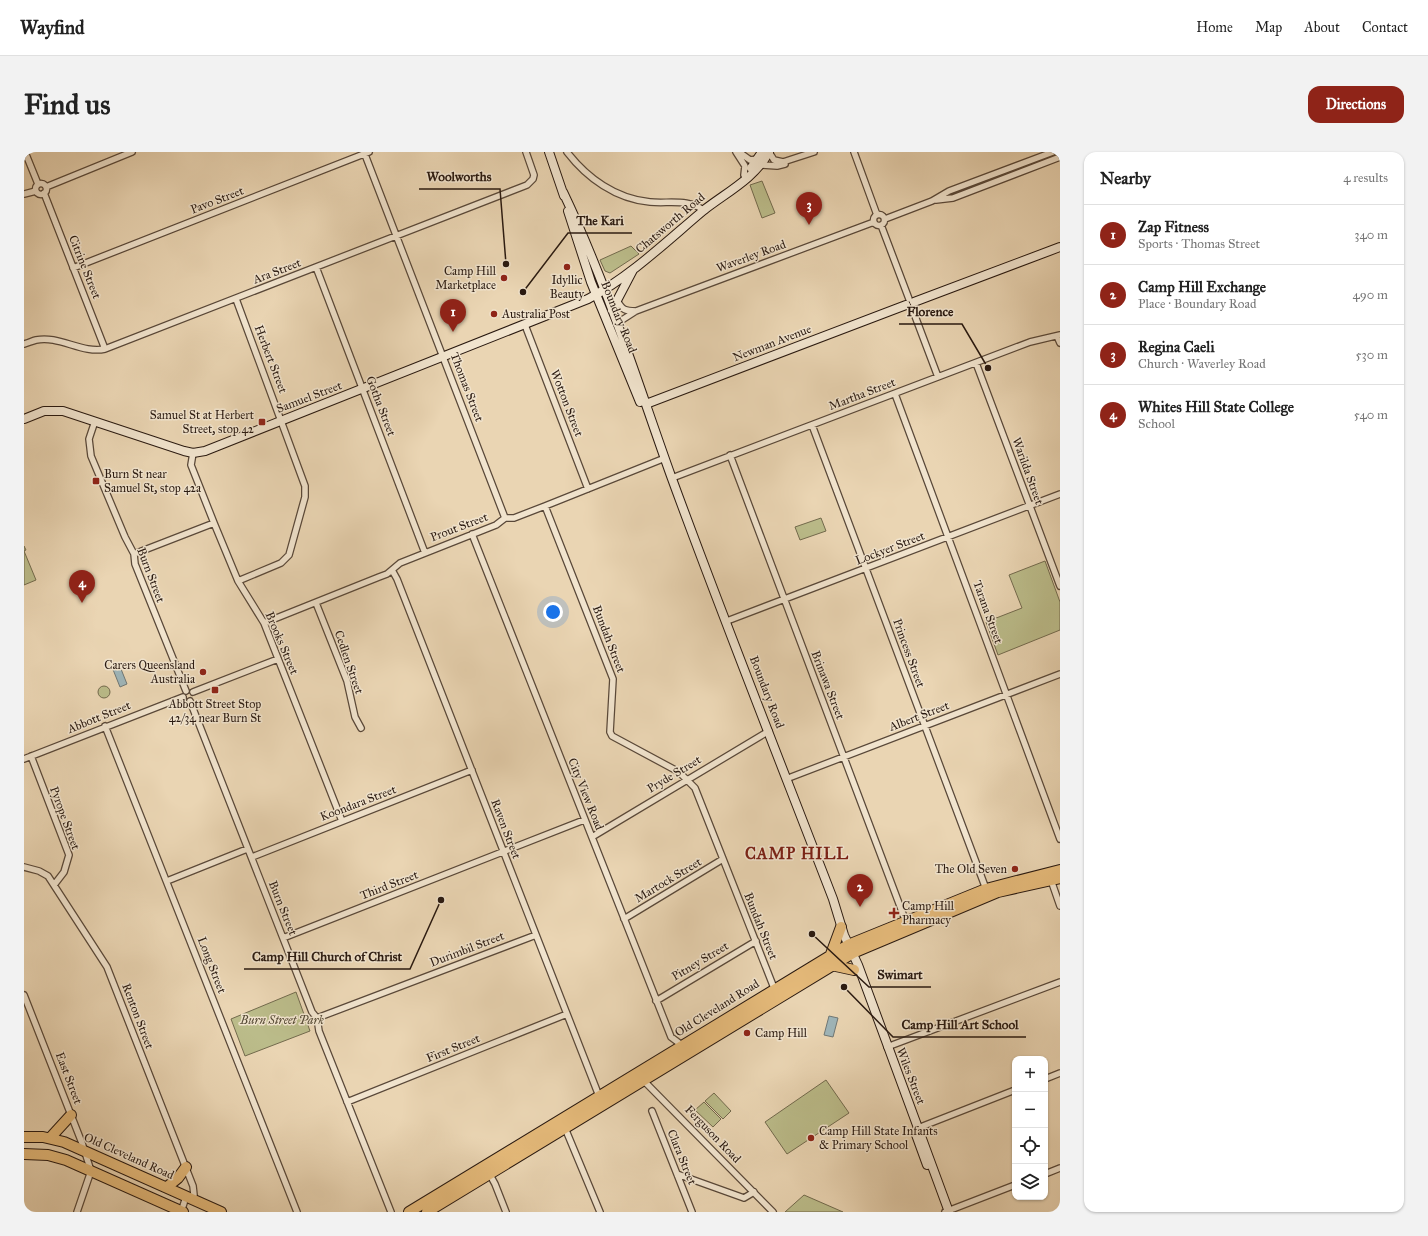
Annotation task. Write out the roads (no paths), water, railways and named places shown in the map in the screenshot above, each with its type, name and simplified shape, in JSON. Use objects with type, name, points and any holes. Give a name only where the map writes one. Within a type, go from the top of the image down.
[{"type":"highway","name":"Old Cleveland Road","points":[[427,1212],[487,1170],[599,1096],[693,1049],[831,965],[849,951],[906,922],[986,889],[1015,880],[1060,870]]},
{"type":"highway","name":"Old Cleveland Road","points":[[409,1212],[564,1128],[640,1076],[681,1045],[831,954],[849,951],[998,892],[1055,879]]},
{"type":"highway","points":[[831,954],[841,927]]},
{"type":"highway","points":[[831,965],[854,970]]},
{"type":"highway","points":[[50,1138],[71,1115]]},
{"type":"highway","name":"Old Cleveland Road","points":[[24,1137],[50,1138],[84,1150],[220,1212]]},
{"type":"highway","points":[[24,1154],[48,1155],[66,1160],[182,1212]]},
{"type":"highway","points":[[167,1188],[178,1178],[186,1167]]},
{"type":"main road","name":"Boundary Road","points":[[549,152],[563,192],[579,247],[596,294],[642,408],[661,448]]},
{"type":"main road","name":"Chatsworth Road","points":[[720,198],[769,152]]},
{"type":"main road","name":"Chatsworth Road","points":[[596,294],[635,267],[720,198],[738,186],[760,159]]},
{"type":"main road","name":"Boundary Road","points":[[563,192],[604,288],[672,478],[833,899],[849,951]]},
{"type":"main road","name":"Newman Avenue","points":[[646,404],[1060,247]]},
{"type":"main road","name":"Chatsworth Road","points":[[612,310],[635,267]]},
{"type":"main road","name":"Samuel Street","points":[[193,453],[205,451],[444,357],[558,312],[596,294]]},
{"type":"main road","points":[[24,419],[44,412],[57,410],[70,412],[193,453]]},
{"type":"main road","name":"Wiles Street","points":[[849,951],[854,970],[947,1211]]},
{"type":"main road","name":"Wiles Street","points":[[849,951],[918,1128],[947,1211]]},
{"type":"street","points":[[25,152],[38,184]]},
{"type":"street","points":[[24,194],[36,191],[39,194],[44,193],[46,187],[132,152]]},
{"type":"street","name":"Ara Street","points":[[24,344],[37,339],[53,341],[95,352],[236,299],[527,185],[533,179],[534,172],[526,152]]},
{"type":"street","points":[[567,152],[590,176],[611,190],[645,201],[695,204],[704,211]]},
{"type":"street","points":[[736,152],[745,166],[744,174]]},
{"type":"street","points":[[739,152],[750,160],[760,159],[780,166],[814,152]]},
{"type":"street","points":[[769,152],[773,159],[777,162],[795,159]]},
{"type":"street","points":[[854,152],[877,215]]},
{"type":"street","points":[[881,225],[885,219],[932,201],[949,191],[1053,152]]},
{"type":"street","name":"Thomas Street","points":[[366,153],[505,518]]},
{"type":"street","name":"Pavo Street","points":[[74,268],[366,153]]},
{"type":"street","points":[[932,201],[952,198],[1060,157]]},
{"type":"street","points":[[38,184],[42,184],[46,187]]},
{"type":"street","points":[[36,191],[35,187],[38,184]]},
{"type":"street","name":"Citrine Street","points":[[44,193],[105,349]]},
{"type":"street","points":[[877,215],[883,215],[885,219]]},
{"type":"street","points":[[877,215],[874,218],[874,222],[877,225],[881,225]]},
{"type":"street","name":"Waverley Road","points":[[618,326],[622,320],[636,311],[874,222]]},
{"type":"street","points":[[881,225],[938,377]]},
{"type":"street","name":"Gotha Street","points":[[316,267],[425,552]]},
{"type":"street","name":"Herbert Street","points":[[236,299],[305,486],[305,497],[289,555],[281,563],[238,581]]},
{"type":"street","points":[[617,300],[621,308],[626,311],[636,311]]},
{"type":"street","name":"Wotton Street","points":[[525,325],[588,489]]},
{"type":"street","points":[[1059,336],[1060,343]]},
{"type":"street","name":"Martha Street","points":[[672,478],[1030,342],[1059,336]]},
{"type":"street","name":"Warilda Street","points":[[976,363],[1060,586]]},
{"type":"street","name":"Tarana Street","points":[[895,394],[1060,839]]},
{"type":"street","name":"Burn Street","points":[[95,421],[89,439],[91,456],[125,538],[134,554],[135,564],[186,691]]},
{"type":"street","name":"Princess Street","points":[[812,424],[986,889]]},
{"type":"street","name":"Brooks Street","points":[[193,453],[191,465],[214,523],[238,581],[264,624],[342,821]]},
{"type":"street","name":"Brinawa Street","points":[[730,455],[906,922]]},
{"type":"street","name":"Prout Street","points":[[264,624],[379,578],[400,563],[496,525],[505,518],[514,518],[665,458]]},
{"type":"street","name":"Lockyer Street","points":[[727,621],[1060,494]]},
{"type":"street","name":"Bundah Street","points":[[545,506],[613,679],[610,732],[612,736],[678,772],[695,788],[774,988]]},
{"type":"street","points":[[134,554],[214,523]]},
{"type":"street","name":"City View Road","points":[[472,534],[671,1037],[681,1045]]},
{"type":"street","name":"Raven Street","points":[[392,570],[472,770],[599,1096]]},
{"type":"street","name":"Cedlen Street","points":[[316,603],[347,681],[355,717],[361,728]]},
{"type":"street","points":[[193,692],[194,698],[190,701],[186,701],[183,697],[186,691],[193,692],[278,658]]},
{"type":"street","name":"Albert Street","points":[[786,778],[1060,674]]},
{"type":"street","name":"Abbott Street","points":[[24,759],[105,726],[183,697]]},
{"type":"street","name":"Burn Street","points":[[190,701],[312,1012],[317,1018],[319,1031],[391,1212]]},
{"type":"street","name":"Long Street","points":[[105,726],[297,1212]]},
{"type":"street","name":"Pryde Street","points":[[592,837],[769,731]]},
{"type":"street","name":"Pyrope Street","points":[[30,756],[69,855],[64,872],[54,885]]},
{"type":"street","name":"Koondara Street","points":[[252,856],[472,770]]},
{"type":"street","points":[[503,852],[584,820]]},
{"type":"street","points":[[167,881],[247,849]]},
{"type":"street","name":"Third Street","points":[[283,938],[503,852]]},
{"type":"street","name":"Martock Street","points":[[624,919],[723,859]]},
{"type":"street","name":"Renton Street","points":[[24,867],[45,874],[54,885],[107,967],[194,1189],[194,1194],[189,1198]]},
{"type":"street","points":[[1055,879],[1060,906]]},
{"type":"street","name":"Durimbil Street","points":[[317,1018],[536,935]]},
{"type":"street","name":"Pitney Street","points":[[656,1000],[756,941]]},
{"type":"street","points":[[887,1047],[1060,982]]},
{"type":"street","name":"East Street","points":[[24,995],[71,1115],[91,1171]]},
{"type":"street","name":"First Street","points":[[347,1102],[567,1014]]},
{"type":"street","points":[[681,1045],[693,1049]]},
{"type":"street","points":[[1048,1078],[1060,1073]]},
{"type":"street","name":"Ferguson Road","points":[[640,1076],[773,1212]]},
{"type":"street","points":[[918,1128],[1012,1091]]},
{"type":"street","name":"Clara Street","points":[[652,1111],[692,1212]]},
{"type":"street","points":[[564,1128],[600,1212]]},
{"type":"street","points":[[1048,1173],[1060,1168]]},
{"type":"street","points":[[487,1170],[506,1212]]},
{"type":"street","points":[[78,1212],[91,1171]]},
{"type":"street","points":[[677,1174],[741,1197],[747,1198],[754,1192]]},
{"type":"street","points":[[947,1211],[1012,1186]]},
{"type":"street","points":[[182,1212],[185,1200],[189,1198]]},
{"type":"water","points":[[119,664],[127,684],[120,687],[112,667]]},
{"type":"water","points":[[829,1016],[838,1018],[833,1037],[824,1035]]},
{"type":"place","name":"Regina Caeli","points":[[809,225]]},
{"type":"place","name":"Woolworths","points":[[506,264]]},
{"type":"place","name":"Idyllic Beauty","points":[[567,267]]},
{"type":"place","name":"Camp Hill Marketplace","points":[[504,278]]},
{"type":"place","name":"The Kari","points":[[523,292]]},
{"type":"place","name":"Australia Post","points":[[494,314]]},
{"type":"place","name":"Zap Fitness","points":[[453,332]]},
{"type":"place","name":"Florence","points":[[988,368]]},
{"type":"place","name":"Samuel St at Herbert Street, stop 42","points":[[262,422]]},
{"type":"place","name":"Burn St near Samuel St, stop 42a","points":[[96,481]]},
{"type":"place","name":"Whites Hill State College","points":[[82,603]]},
{"type":"place","name":"Carers Queensland Australia","points":[[203,672]]},
{"type":"place","name":"Abbott Street Stop 42/34 near Burn St","points":[[215,690]]},
{"type":"place","name":"The Old Seven","points":[[1015,869]]},
{"type":"place","name":"Camp Hill Church of Christ","points":[[441,900]]},
{"type":"place","name":"Camp Hill Exchange","points":[[860,907]]},
{"type":"place","name":"Camp Hill Pharmacy","points":[[894,913]]},
{"type":"place","name":"Swimart","points":[[812,934]]},
{"type":"place","name":"Camp Hill Art School","points":[[844,987]]},
{"type":"place","name":"Camp Hill","points":[[747,1033]]},
{"type":"place","name":"Camp Hill State Infants & Primary School","points":[[811,1138]]},
{"type":"district","name":"CAMP HILL","points":[[797,853]]},
{"type":"park label","name":"Burn Street Park","points":[[282,1020]]}]
